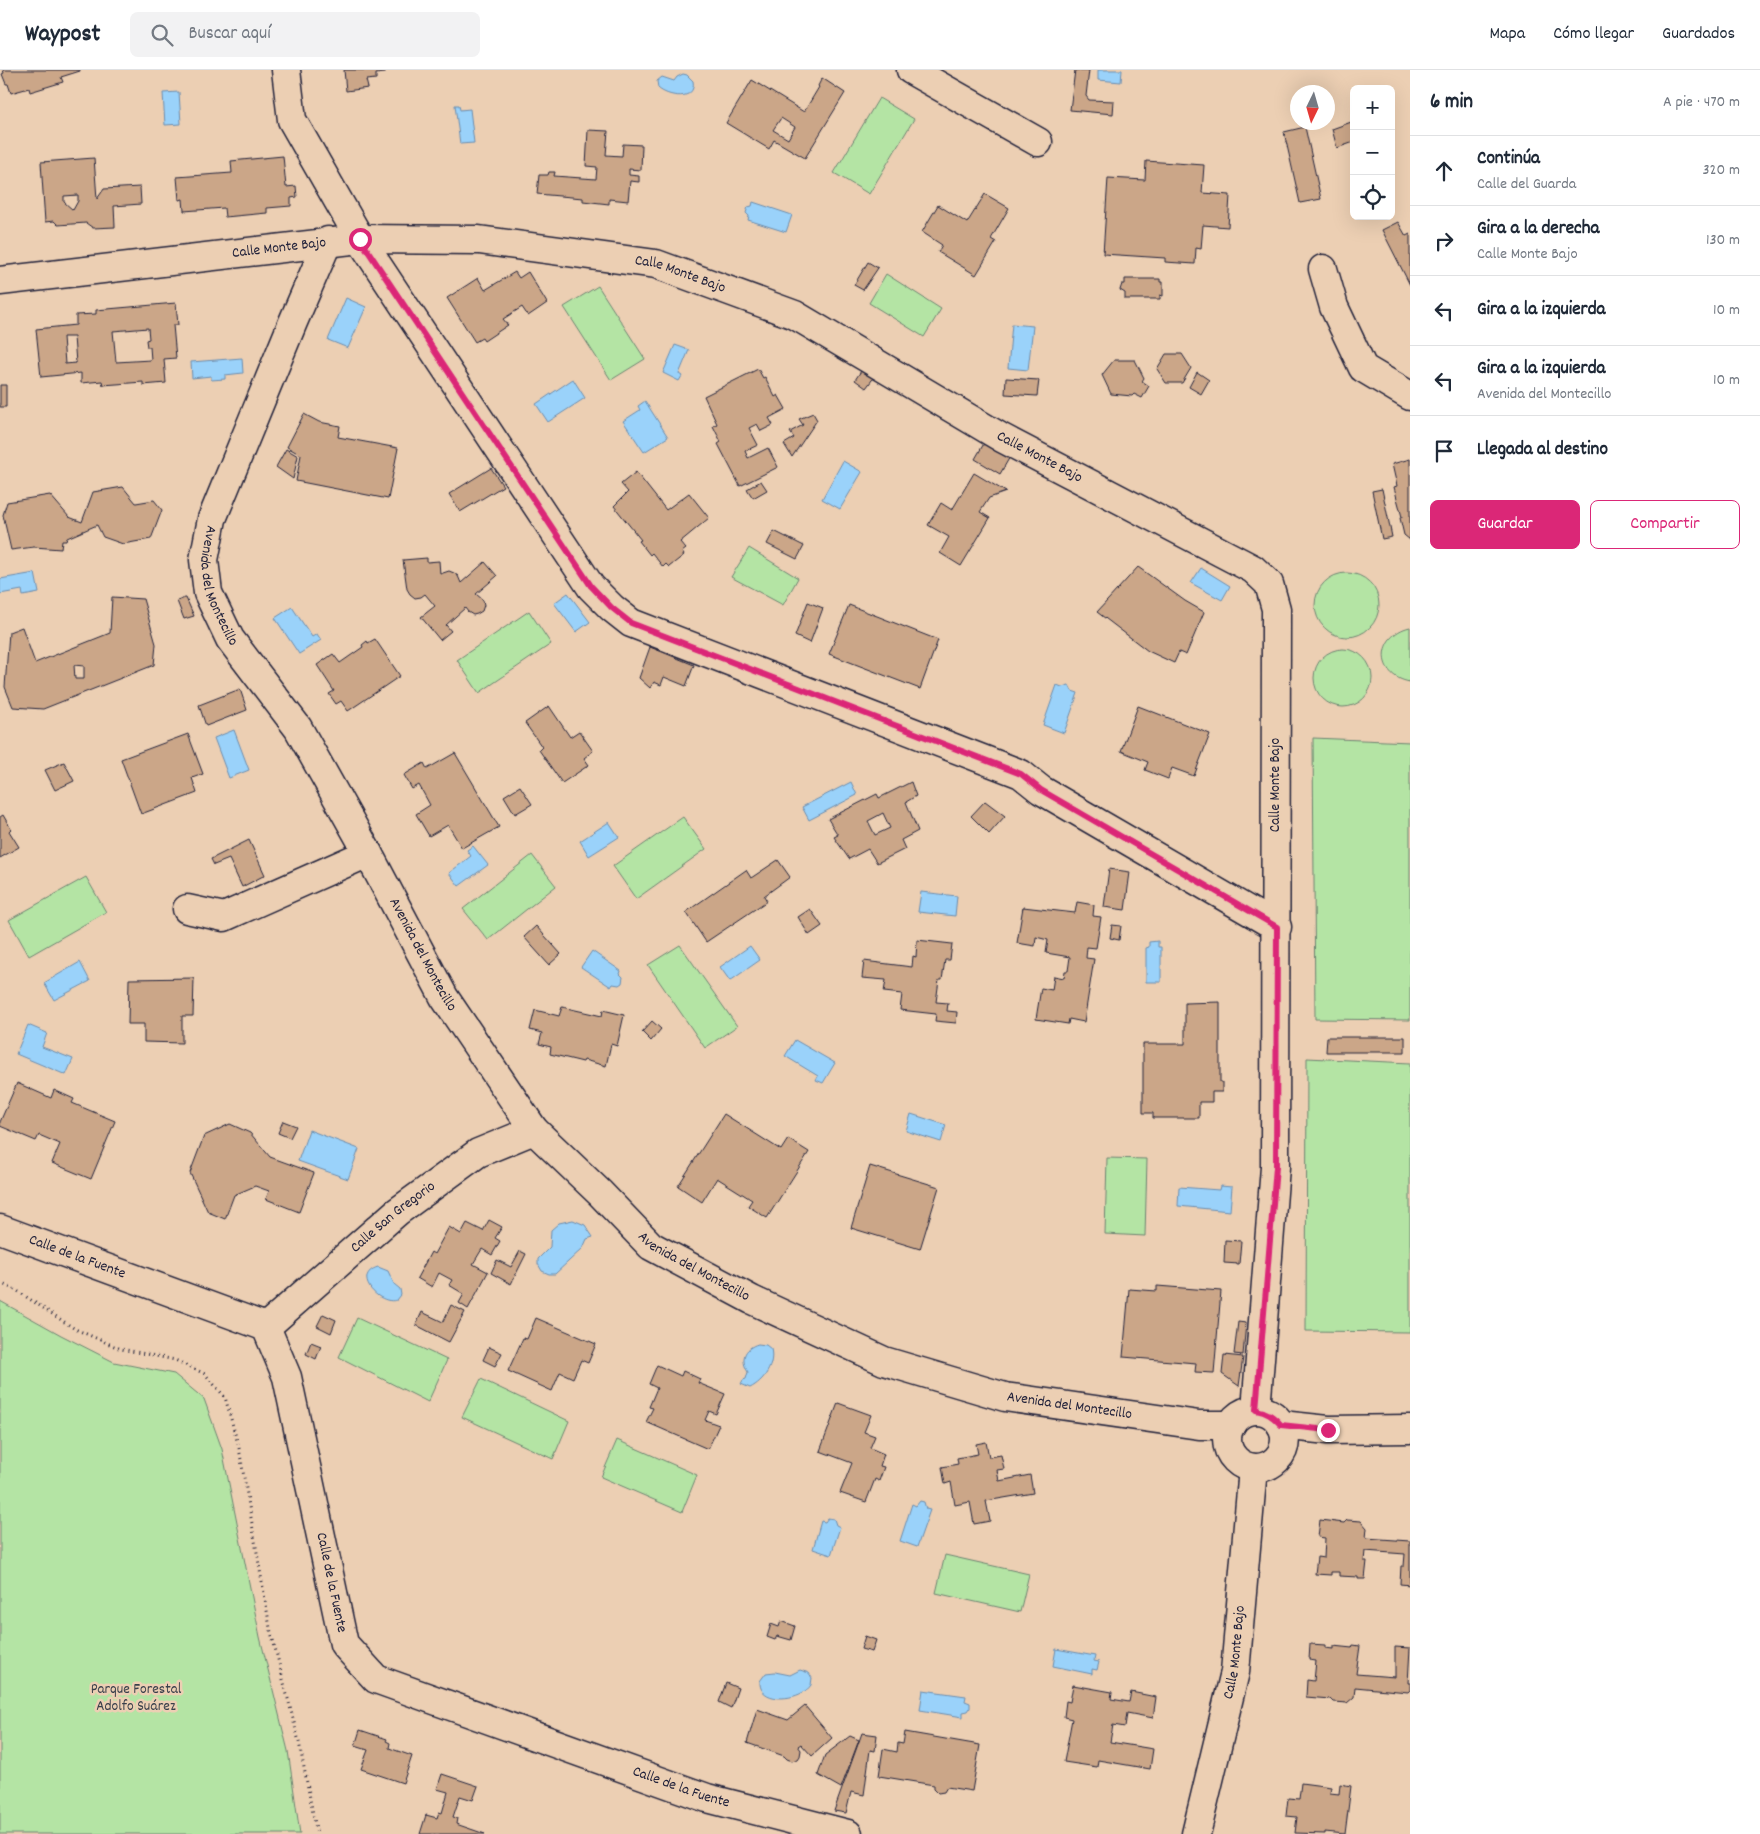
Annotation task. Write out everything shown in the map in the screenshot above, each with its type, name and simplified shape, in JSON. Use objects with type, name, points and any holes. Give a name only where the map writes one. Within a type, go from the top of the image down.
[{"type":"street","points":[[286,70],[292,120],[360,239],[591,586],[618,613],[631,623],[1021,774],[1041,790],[1277,927]]},
{"type":"street","points":[[911,70],[1038,142]]},
{"type":"street","name":"Calle Monte Bajo","points":[[0,281],[328,241],[360,239],[479,240],[656,264],[795,315],[1002,438],[1253,569],[1269,584],[1276,609],[1276,1167],[1256,1410]]},
{"type":"street","name":"Avenida del Montecillo","points":[[328,241],[292,322],[212,520],[204,560],[208,593],[230,639],[298,728],[368,853],[444,998],[534,1130],[600,1193],[651,1246],[752,1300],[884,1361],[1005,1397],[1200,1425],[1229,1435]]},
{"type":"street","points":[[1324,268],[1334,307],[1363,368],[1410,396]]},
{"type":"street","points":[[187,909],[224,917],[368,853]]},
{"type":"street","name":"Calle San Gregorio","points":[[266,1327],[405,1206],[478,1153],[534,1130]]},
{"type":"street","name":"Calle de la Fuente","points":[[0,1229],[266,1327],[287,1377],[344,1644],[376,1679],[707,1798],[848,1834]]},
{"type":"street","points":[[1256,1410],[1266,1412],[1274,1417],[1283,1434],[1281,1453],[1267,1466],[1253,1468],[1238,1462],[1231,1454],[1229,1435],[1237,1417],[1246,1412],[1256,1410]]},
{"type":"street","points":[[1283,1434],[1328,1430],[1410,1429]]},
{"type":"street","name":"Calle Monte Bajo","points":[[1196,1834],[1235,1672],[1253,1468]]},
{"type":"path","points":[[0,1283],[16,1290],[74,1328],[121,1349],[175,1360],[205,1374],[225,1397],[239,1448],[270,1628],[299,1742],[317,1834]]},
{"type":"green space","points":[[879,98],[914,119],[869,194],[834,173]]},
{"type":"green space","points":[[886,274],[941,309],[924,337],[869,303]]},
{"type":"green space","points":[[598,286],[645,359],[611,380],[564,307]]},
{"type":"green space","points":[[749,548],[798,578],[783,605],[731,577]]},
{"type":"green space","points":[[1341,573],[1353,573],[1370,582],[1377,593],[1379,605],[1377,617],[1370,628],[1353,637],[1341,637],[1329,632],[1320,623],[1315,611],[1315,599],[1320,587],[1329,578]]},
{"type":"green space","points":[[529,611],[551,644],[479,693],[457,660]]},
{"type":"green space","points":[[1410,627],[1410,682],[1390,672],[1384,655],[1386,646],[1391,638],[1399,631]]},
{"type":"green space","points":[[1337,649],[1349,649],[1364,657],[1372,672],[1372,684],[1364,699],[1349,707],[1337,707],[1322,699],[1314,684],[1314,672],[1322,657]]},
{"type":"green space","points":[[1313,738],[1410,742],[1410,1020],[1315,1019]]},
{"type":"green space","points":[[683,817],[706,849],[636,899],[613,866]]},
{"type":"green space","points":[[532,855],[556,886],[488,940],[463,909]]},
{"type":"green space","points":[[86,877],[106,912],[29,956],[9,920]]},
{"type":"green space","points":[[680,945],[737,1026],[705,1048],[648,965]]},
{"type":"green space","points":[[1307,1058],[1410,1063],[1410,1332],[1306,1331]]},
{"type":"green space","points":[[1107,1158],[1147,1159],[1145,1236],[1105,1234]]},
{"type":"green space","name":"Parque Forestal Adolfo Suárez","points":[[0,1301],[114,1362],[174,1374],[204,1399],[222,1449],[260,1637],[288,1751],[300,1834],[0,1834]]},
{"type":"green space","points":[[357,1318],[447,1360],[428,1402],[339,1357]]},
{"type":"green space","points":[[481,1379],[569,1421],[553,1459],[462,1417]]},
{"type":"green space","points":[[617,1440],[697,1475],[682,1512],[601,1477]]},
{"type":"green space","points":[[945,1555],[1029,1574],[1020,1612],[936,1593]]},
{"type":"water","points":[[1098,70],[1122,70],[1121,82],[1098,80]]},
{"type":"water","points":[[683,74],[693,81],[693,88],[686,95],[668,94],[658,88],[657,81],[662,77],[674,81]]},
{"type":"water","points":[[179,92],[181,124],[165,125],[163,93]]},
{"type":"water","points":[[455,105],[459,105],[460,110],[470,109],[474,143],[460,144]]},
{"type":"water","points":[[753,202],[792,215],[786,232],[748,220],[749,216],[746,213],[748,207],[752,206]]},
{"type":"water","points":[[346,298],[366,307],[348,348],[328,340]]},
{"type":"water","points":[[1012,324],[1033,326],[1028,370],[1008,368]]},
{"type":"water","points":[[675,345],[689,350],[679,374],[682,376],[679,381],[663,373]]},
{"type":"water","points":[[242,358],[243,373],[225,375],[225,379],[211,380],[211,376],[192,378],[191,362]]},
{"type":"water","points":[[573,379],[585,398],[548,422],[536,404]]},
{"type":"water","points":[[645,401],[668,437],[644,452],[623,421],[640,410],[638,406]]},
{"type":"water","points":[[843,461],[862,472],[840,509],[822,499]]},
{"type":"water","points":[[1201,568],[1230,586],[1222,600],[1191,583]]},
{"type":"water","points":[[35,573],[39,593],[23,596],[22,590],[0,594],[0,579]]},
{"type":"water","points":[[568,593],[590,622],[576,632],[554,603]]},
{"type":"water","points":[[292,607],[312,637],[317,634],[321,640],[299,654],[275,618]]},
{"type":"water","points":[[1057,685],[1062,687],[1069,685],[1072,691],[1078,693],[1064,733],[1043,725]]},
{"type":"water","points":[[234,730],[249,770],[229,778],[214,738]]},
{"type":"water","points":[[851,782],[857,795],[809,820],[802,807]]},
{"type":"water","points":[[609,822],[619,837],[589,856],[580,841]]},
{"type":"water","points":[[473,846],[488,865],[459,886],[449,873],[471,856],[467,850]]},
{"type":"water","points":[[921,892],[957,896],[955,916],[918,912]]},
{"type":"water","points":[[1158,941],[1158,947],[1161,947],[1161,982],[1146,982],[1146,948],[1149,947],[1149,942]]},
{"type":"water","points":[[750,946],[760,960],[730,981],[720,967]]},
{"type":"water","points":[[592,951],[621,971],[622,983],[619,985],[613,984],[611,987],[581,967]]},
{"type":"water","points":[[80,962],[90,981],[54,1000],[44,983]]},
{"type":"water","points":[[28,1025],[47,1033],[42,1047],[73,1059],[66,1075],[16,1054]]},
{"type":"water","points":[[795,1040],[835,1063],[823,1083],[816,1080],[818,1076],[785,1056]]},
{"type":"water","points":[[911,1114],[946,1125],[941,1142],[906,1131]]},
{"type":"water","points":[[309,1130],[359,1149],[348,1179],[298,1161]]},
{"type":"water","points":[[1220,1186],[1232,1187],[1230,1211],[1178,1206],[1179,1187],[1219,1190]]},
{"type":"water","points":[[573,1220],[585,1225],[593,1237],[587,1239],[583,1248],[555,1274],[542,1271],[538,1264],[538,1259],[550,1247],[551,1230],[559,1223]]},
{"type":"water","points":[[378,1267],[388,1271],[394,1284],[400,1289],[401,1295],[397,1300],[390,1301],[383,1298],[376,1294],[367,1283],[367,1276],[370,1271]]},
{"type":"water","points":[[758,1344],[766,1345],[771,1349],[770,1367],[764,1377],[750,1388],[741,1384],[746,1379],[748,1372],[744,1359],[749,1348]]},
{"type":"water","points":[[920,1501],[924,1502],[926,1509],[930,1510],[917,1547],[900,1541],[912,1504],[916,1506]]},
{"type":"water","points":[[828,1518],[834,1519],[836,1525],[840,1527],[831,1555],[813,1549],[821,1521],[825,1522]]},
{"type":"water","points":[[1056,1649],[1095,1656],[1094,1661],[1099,1662],[1097,1670],[1092,1669],[1092,1674],[1053,1666]]},
{"type":"water","points":[[800,1670],[809,1673],[812,1678],[811,1685],[799,1695],[781,1698],[773,1697],[761,1689],[760,1681],[766,1673],[775,1672],[790,1675]]},
{"type":"water","points":[[923,1690],[966,1696],[965,1701],[970,1703],[970,1708],[968,1711],[963,1712],[963,1717],[920,1710]]},
{"type":"building","points":[[3,70],[80,71],[61,77],[63,82],[30,92],[29,88],[11,93],[2,74],[4,73]]},
{"type":"building","points":[[344,70],[384,70],[385,73],[376,74],[376,79],[366,80],[368,88],[346,91]]},
{"type":"building","points":[[1075,70],[1089,70],[1086,96],[1089,100],[1114,101],[1113,114],[1070,110]]},
{"type":"building","points":[[822,78],[845,93],[805,158],[774,140],[769,149],[726,123],[752,80],[804,112]],"holes":[[[781,118],[795,127],[788,139],[773,130]]]},
{"type":"building","points":[[1350,122],[1350,143],[1337,148],[1332,130],[1335,130],[1335,128]]},
{"type":"building","points":[[588,130],[608,131],[606,155],[622,156],[623,144],[642,145],[641,170],[629,169],[629,175],[639,176],[639,182],[630,181],[628,201],[609,199],[609,204],[583,201],[583,198],[537,194],[539,175],[548,175],[549,172],[555,172],[554,176],[596,179],[597,167],[586,166]]},
{"type":"building","points":[[1306,130],[1321,199],[1300,203],[1284,132]]},
{"type":"building","points":[[283,156],[286,187],[296,186],[297,197],[291,198],[291,206],[267,208],[267,213],[225,217],[224,208],[184,211],[183,199],[179,200],[177,177],[232,173],[231,161]]},
{"type":"building","points":[[94,158],[97,199],[104,189],[140,187],[141,204],[114,206],[115,227],[93,228],[86,223],[58,225],[54,221],[45,222],[41,162]],"holes":[[[78,195],[78,201],[73,210],[64,202],[64,196]]]},
{"type":"building","points":[[1146,161],[1204,165],[1202,193],[1230,195],[1228,227],[1203,225],[1201,249],[1196,248],[1195,264],[1165,262],[1165,258],[1103,254],[1108,178],[1145,180]]},
{"type":"building","points":[[985,194],[1009,208],[991,239],[996,242],[976,275],[938,252],[942,245],[922,232],[938,205],[967,223]]},
{"type":"building","points":[[1398,222],[1406,236],[1410,234],[1410,285],[1382,230]]},
{"type":"building","points":[[868,262],[878,268],[863,290],[854,285]]},
{"type":"building","points":[[515,272],[519,278],[528,272],[547,303],[528,316],[522,307],[503,319],[508,325],[484,341],[482,338],[475,342],[447,298],[478,278],[485,290]]},
{"type":"building","points":[[1125,279],[1160,279],[1160,282],[1163,282],[1163,296],[1160,295],[1160,299],[1125,299],[1125,293],[1120,290],[1122,284],[1125,284]]},
{"type":"building","points":[[176,303],[178,325],[173,325],[176,358],[164,359],[166,383],[143,385],[143,382],[103,385],[102,381],[81,383],[81,373],[41,377],[36,329],[76,325],[76,315],[96,314],[96,310]],"holes":[[[148,328],[149,339],[146,340],[147,347],[150,347],[151,360],[116,362],[113,331]],[[63,337],[74,337],[76,363],[65,364]]]},
{"type":"building","points":[[1166,354],[1182,354],[1191,368],[1182,383],[1166,383],[1157,369]]},
{"type":"building","points":[[1114,360],[1135,360],[1144,378],[1142,381],[1149,386],[1142,398],[1134,394],[1132,396],[1111,394],[1102,375]]},
{"type":"building","points":[[863,368],[875,376],[866,388],[855,380]]},
{"type":"building","points":[[758,369],[763,378],[765,377],[775,397],[778,395],[786,409],[769,418],[773,425],[761,431],[757,424],[749,428],[758,445],[745,451],[748,458],[768,448],[778,467],[740,486],[718,444],[721,442],[713,426],[717,424],[704,396]]},
{"type":"building","points":[[1197,372],[1209,380],[1201,394],[1189,387]]},
{"type":"building","points":[[1006,378],[1039,380],[1037,396],[1005,394]]},
{"type":"building","points":[[0,385],[6,385],[6,407],[0,407]]},
{"type":"building","points":[[813,413],[817,420],[792,457],[784,444],[794,438],[790,432],[803,425],[799,419]]},
{"type":"building","points":[[304,414],[319,422],[340,426],[338,437],[398,448],[388,499],[296,481],[301,455],[287,447]]},
{"type":"building","points":[[986,440],[1011,455],[1000,474],[975,459]]},
{"type":"building","points":[[286,449],[298,456],[293,479],[276,467]]},
{"type":"building","points":[[1410,459],[1410,540],[1404,535],[1400,518],[1402,517],[1394,487],[1397,486],[1392,464]]},
{"type":"building","points":[[491,468],[503,486],[460,512],[449,494]]},
{"type":"building","points":[[636,472],[666,510],[689,493],[709,518],[680,542],[686,549],[682,552],[684,555],[669,567],[666,564],[663,567],[652,553],[650,555],[639,541],[641,540],[614,506],[628,492],[621,484]]},
{"type":"building","points":[[974,473],[1006,492],[989,498],[980,512],[990,518],[961,566],[940,553],[949,537],[928,525],[941,503],[952,510]]},
{"type":"building","points":[[761,481],[767,490],[753,498],[747,489]]},
{"type":"building","points":[[123,487],[136,503],[154,500],[162,510],[151,539],[123,544],[103,537],[97,525],[67,538],[66,541],[62,541],[61,549],[34,547],[11,550],[3,515],[7,502],[50,495],[69,517],[82,522],[93,492]]},
{"type":"building","points":[[1382,489],[1392,537],[1382,539],[1372,491]]},
{"type":"building","points":[[774,531],[804,546],[797,559],[767,544]]},
{"type":"building","points":[[427,558],[427,562],[439,561],[440,574],[449,571],[454,573],[458,576],[461,583],[485,562],[497,576],[476,594],[483,600],[482,611],[473,615],[465,608],[446,625],[451,631],[440,640],[421,617],[435,606],[425,594],[415,598],[407,589],[403,560]]},
{"type":"building","points":[[1138,567],[1185,601],[1204,612],[1186,655],[1179,652],[1174,663],[1148,651],[1097,612]]},
{"type":"building","points":[[112,597],[143,599],[156,644],[154,665],[43,709],[13,707],[5,687],[9,632],[22,627],[35,663],[110,633]],"holes":[[[74,665],[84,666],[84,679],[75,679]]]},
{"type":"building","points":[[186,598],[194,616],[184,619],[177,601]]},
{"type":"building","points":[[808,602],[823,608],[810,643],[795,636]]},
{"type":"building","points":[[849,605],[938,640],[920,689],[829,654]]},
{"type":"building","points":[[375,639],[400,676],[348,711],[341,701],[336,704],[329,694],[334,691],[317,665],[333,654],[340,663],[363,647],[362,645],[367,641],[368,643]]},
{"type":"building","points":[[650,647],[694,665],[686,686],[664,677],[661,685],[654,682],[650,688],[639,678]]},
{"type":"building","points":[[240,689],[247,710],[206,726],[199,705]]},
{"type":"building","points":[[549,706],[570,737],[579,731],[593,751],[584,758],[589,765],[562,783],[539,750],[542,747],[525,723]]},
{"type":"building","points":[[1138,706],[1210,734],[1194,776],[1172,768],[1168,779],[1145,770],[1148,762],[1121,751]]},
{"type":"building","points":[[188,734],[203,774],[192,778],[197,793],[141,814],[121,759]]},
{"type":"building","points":[[455,753],[499,827],[462,848],[448,825],[429,836],[416,814],[430,805],[419,785],[412,789],[404,775],[424,763],[427,769]]},
{"type":"building","points":[[64,762],[74,781],[55,790],[45,770]]},
{"type":"building","points":[[911,782],[916,796],[906,802],[918,831],[901,840],[905,849],[877,863],[868,849],[849,859],[834,837],[838,835],[828,819],[877,794],[879,798]],"holes":[[[883,813],[890,828],[875,835],[868,821]]]},
{"type":"building","points":[[520,786],[532,804],[515,814],[504,796]]},
{"type":"building","points":[[985,801],[1005,816],[989,834],[971,816]]},
{"type":"building","points":[[3,815],[11,829],[9,831],[19,847],[0,858],[0,817]]},
{"type":"building","points":[[249,840],[265,875],[242,887],[229,859],[214,865],[211,859]]},
{"type":"building","points":[[778,860],[790,877],[764,896],[767,901],[706,942],[686,912],[746,870],[751,878]]},
{"type":"building","points":[[1109,869],[1130,872],[1125,910],[1104,907]]},
{"type":"building","points":[[1077,902],[1094,905],[1093,916],[1101,917],[1096,948],[1087,947],[1086,958],[1094,959],[1084,1022],[1069,1019],[1068,1024],[1036,1019],[1041,988],[1052,990],[1054,976],[1064,978],[1065,971],[1068,971],[1070,957],[1046,953],[1048,940],[1036,937],[1035,946],[1017,943],[1023,907],[1075,913]]},
{"type":"building","points":[[810,909],[822,926],[809,935],[798,917]]},
{"type":"building","points":[[1112,925],[1121,926],[1119,940],[1110,938]]},
{"type":"building","points":[[536,926],[561,954],[549,965],[524,937]]},
{"type":"building","points":[[917,940],[952,944],[950,960],[945,960],[942,980],[939,980],[936,1002],[948,1003],[947,1011],[957,1012],[956,1023],[935,1021],[936,1014],[900,1010],[902,994],[884,992],[886,980],[862,978],[864,961],[912,967],[913,956],[916,957]]},
{"type":"building","points":[[194,978],[193,1016],[182,1016],[182,1043],[144,1042],[144,1024],[128,1024],[129,979]]},
{"type":"building","points":[[1220,1002],[1220,1082],[1222,1082],[1222,1092],[1212,1092],[1212,1102],[1199,1102],[1199,1118],[1153,1118],[1153,1113],[1143,1113],[1143,1044],[1185,1044],[1185,1003]]},
{"type":"building","points":[[562,1007],[602,1016],[603,1010],[624,1015],[617,1046],[611,1044],[606,1066],[550,1054],[551,1047],[539,1044],[542,1033],[530,1030],[535,1010],[559,1016]]},
{"type":"building","points":[[652,1021],[661,1029],[651,1041],[642,1032]]},
{"type":"building","points":[[1327,1037],[1405,1037],[1405,1052],[1326,1052]]},
{"type":"building","points":[[17,1083],[51,1098],[54,1090],[74,1099],[72,1103],[115,1121],[91,1179],[52,1163],[60,1144],[39,1135],[36,1141],[0,1126]]},
{"type":"building","points":[[724,1114],[781,1150],[788,1139],[809,1152],[767,1218],[748,1206],[752,1200],[717,1178],[702,1202],[678,1186]]},
{"type":"building","points":[[283,1121],[296,1126],[290,1138],[278,1133]]},
{"type":"building","points":[[230,1124],[250,1133],[270,1157],[314,1173],[299,1212],[266,1199],[269,1191],[255,1186],[234,1195],[225,1219],[208,1212],[190,1173],[204,1136]]},
{"type":"building","points":[[870,1166],[939,1187],[920,1249],[851,1228]]},
{"type":"building","points":[[489,1220],[502,1227],[495,1238],[500,1241],[492,1255],[482,1249],[473,1264],[488,1272],[468,1309],[459,1303],[464,1294],[449,1285],[452,1280],[439,1273],[432,1287],[417,1278],[431,1252],[434,1254],[449,1227],[461,1234],[467,1223],[483,1231]]},
{"type":"building","points":[[1225,1240],[1241,1241],[1239,1264],[1224,1263]]},
{"type":"building","points":[[520,1251],[526,1254],[511,1284],[491,1273],[497,1260],[511,1267]]},
{"type":"building","points":[[1157,1286],[1221,1291],[1214,1373],[1195,1372],[1196,1363],[1123,1357],[1129,1289],[1157,1291]]},
{"type":"building","points":[[451,1305],[465,1312],[449,1342],[416,1325],[422,1312],[443,1322]]},
{"type":"building","points":[[323,1314],[336,1320],[331,1333],[317,1326]]},
{"type":"building","points":[[536,1318],[596,1344],[588,1363],[581,1360],[573,1378],[560,1372],[552,1391],[508,1371],[523,1338],[527,1339]]},
{"type":"building","points":[[1238,1322],[1246,1323],[1243,1355],[1234,1354]]},
{"type":"building","points":[[311,1342],[321,1346],[316,1359],[306,1354]]},
{"type":"building","points":[[489,1347],[502,1353],[495,1366],[483,1360]]},
{"type":"building","points":[[1224,1355],[1243,1357],[1239,1386],[1222,1374]]},
{"type":"building","points":[[657,1365],[681,1376],[683,1371],[700,1379],[698,1383],[725,1394],[716,1414],[709,1411],[705,1420],[719,1425],[708,1449],[646,1422],[653,1408],[649,1407],[657,1388],[649,1384]]},
{"type":"building","points":[[838,1403],[871,1415],[864,1432],[875,1436],[870,1448],[884,1454],[880,1466],[884,1467],[879,1481],[875,1479],[866,1502],[840,1493],[852,1463],[820,1451]]},
{"type":"building","points":[[986,1442],[989,1457],[1001,1455],[1004,1469],[997,1470],[999,1481],[1030,1475],[1033,1493],[986,1501],[990,1521],[974,1524],[970,1502],[955,1505],[951,1482],[945,1484],[942,1467],[958,1464],[957,1458],[978,1454],[976,1444]]},
{"type":"building","points":[[1320,1520],[1344,1523],[1347,1520],[1361,1521],[1367,1528],[1366,1538],[1410,1541],[1410,1585],[1400,1584],[1401,1566],[1404,1566],[1405,1554],[1365,1551],[1364,1561],[1367,1561],[1365,1579],[1339,1576],[1339,1572],[1331,1572],[1331,1575],[1315,1574],[1317,1557],[1324,1558],[1325,1538],[1318,1537]]},
{"type":"building","points":[[781,1621],[795,1626],[791,1640],[777,1636],[775,1640],[767,1637],[771,1624],[779,1627]]},
{"type":"building","points":[[865,1636],[876,1640],[872,1652],[861,1649]]},
{"type":"building","points":[[1310,1644],[1325,1645],[1325,1648],[1333,1649],[1333,1646],[1352,1648],[1353,1645],[1360,1646],[1356,1674],[1395,1677],[1395,1647],[1410,1648],[1408,1683],[1410,1683],[1410,1690],[1408,1692],[1355,1687],[1354,1697],[1347,1703],[1306,1697],[1307,1680],[1314,1681],[1316,1661],[1309,1660]]},
{"type":"building","points":[[726,1683],[738,1688],[731,1708],[719,1702]]},
{"type":"building","points":[[1073,1685],[1112,1692],[1111,1699],[1129,1702],[1131,1692],[1156,1697],[1153,1718],[1127,1713],[1125,1727],[1113,1725],[1110,1742],[1153,1749],[1150,1769],[1098,1760],[1097,1767],[1064,1762],[1072,1719],[1064,1717],[1066,1701],[1070,1702]]},
{"type":"building","points":[[805,1706],[832,1738],[812,1756],[801,1744],[798,1746],[801,1750],[800,1756],[792,1761],[784,1756],[747,1743],[757,1709],[788,1720]]},
{"type":"building","points":[[360,1730],[387,1739],[386,1741],[390,1743],[389,1748],[412,1756],[403,1783],[361,1769],[368,1750],[355,1746]]},
{"type":"building","points":[[905,1732],[980,1745],[972,1791],[947,1787],[944,1792],[938,1793],[934,1789],[934,1785],[879,1776],[883,1749],[897,1752],[898,1743],[903,1744]]},
{"type":"building","points":[[862,1733],[877,1735],[875,1751],[870,1750],[864,1795],[851,1792],[846,1813],[834,1811]]},
{"type":"building","points":[[850,1736],[859,1740],[841,1788],[818,1775],[825,1755]]},
{"type":"building","points":[[442,1774],[478,1786],[473,1800],[460,1796],[453,1817],[457,1818],[456,1824],[485,1834],[420,1834],[426,1815],[437,1818],[439,1812],[442,1813],[448,1792],[437,1789]]},
{"type":"building","points":[[1301,1783],[1331,1787],[1330,1793],[1339,1794],[1340,1784],[1351,1786],[1345,1834],[1325,1832],[1325,1834],[1295,1833],[1297,1817],[1286,1816],[1288,1798],[1299,1799]]},
{"type":"route","points":[[360,239],[591,586],[612,608],[631,623],[1021,774],[1041,790],[1277,927],[1276,1167],[1256,1410],[1266,1412],[1281,1425],[1328,1430]]}]
